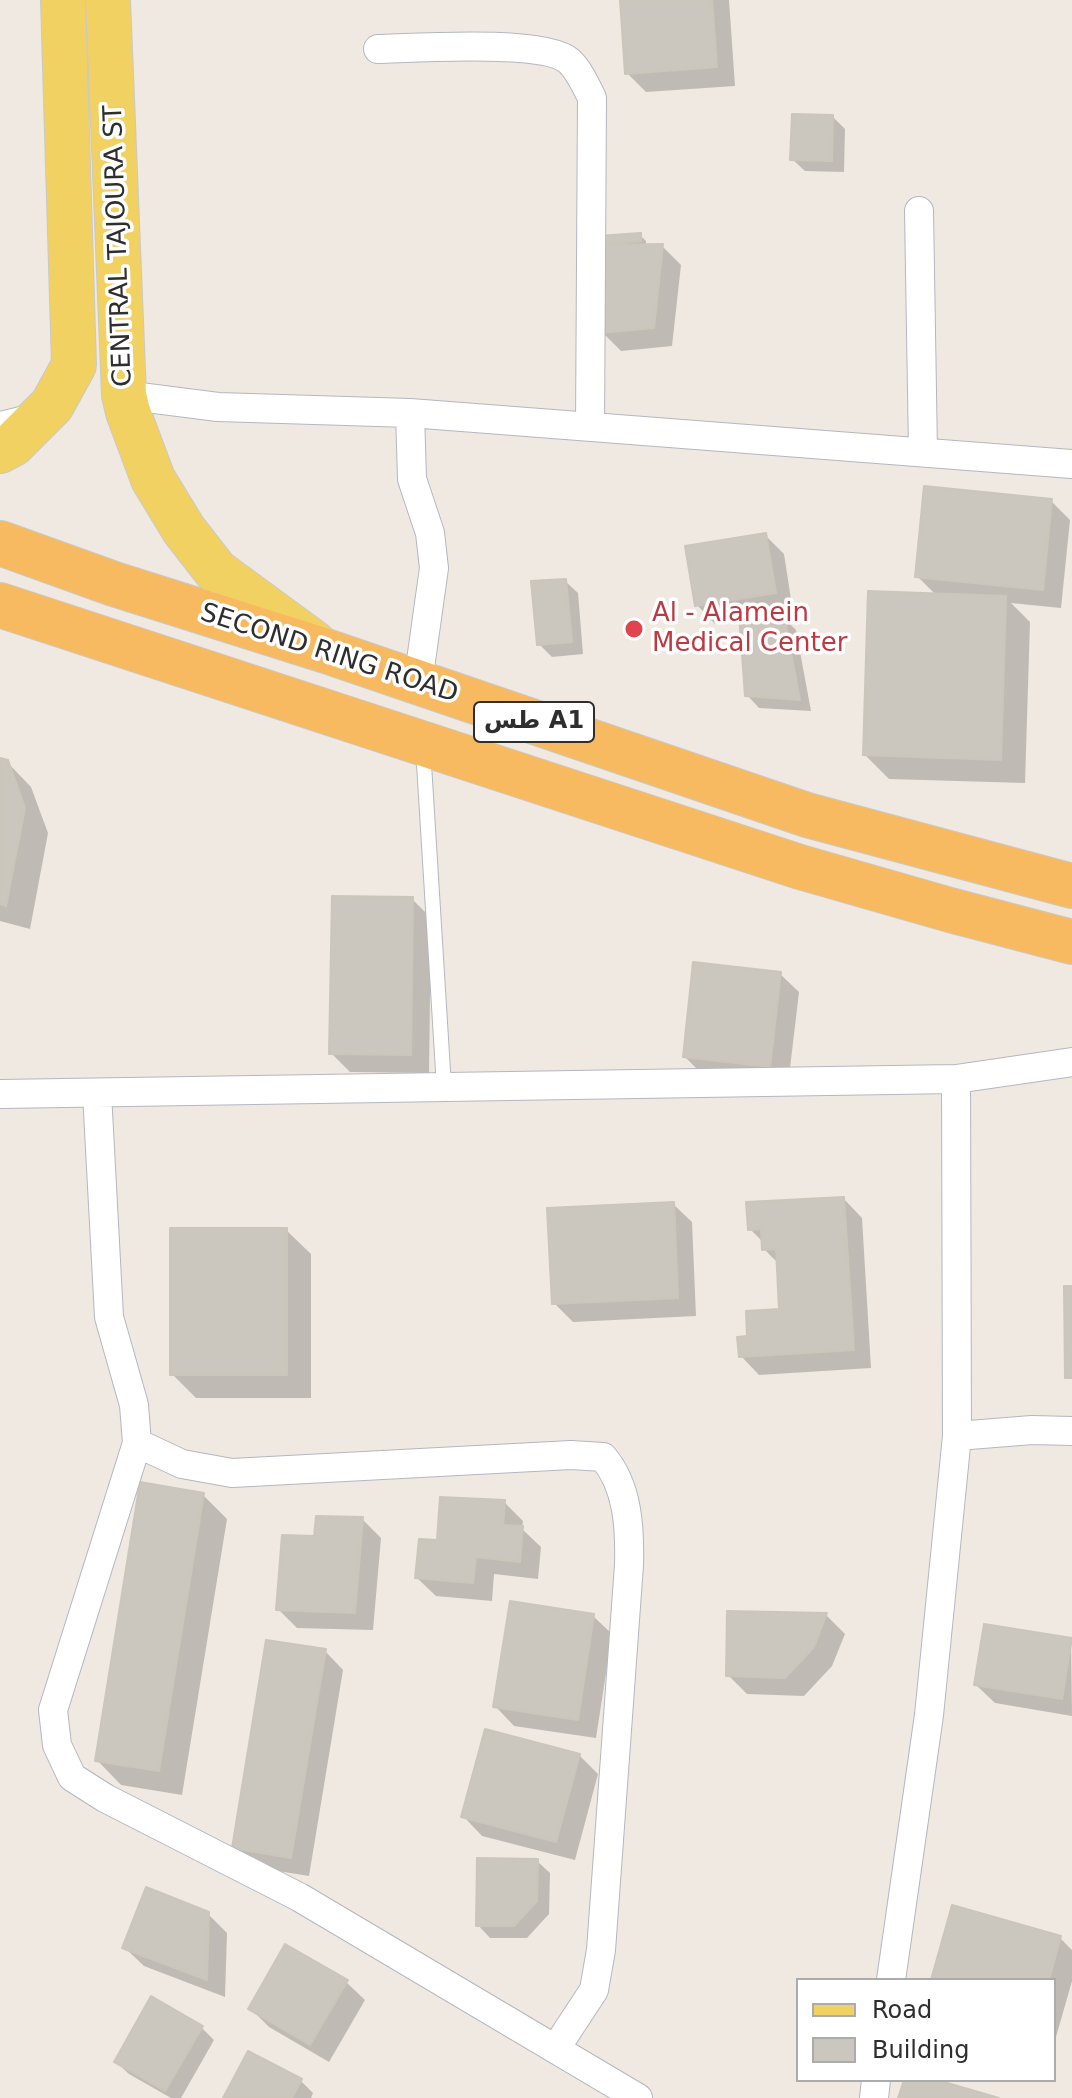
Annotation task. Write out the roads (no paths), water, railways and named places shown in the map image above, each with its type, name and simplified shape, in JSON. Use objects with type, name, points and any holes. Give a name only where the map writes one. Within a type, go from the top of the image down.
[{"type":"highway","name":"SECOND RING ROAD","points":[[0,543],[114,584],[326,651],[807,815],[1072,886]]},
{"type":"highway","name":"طس A1","points":[[0,605],[800,867],[1072,942]]},
{"type":"main road","name":"CENTRAL TAJOURA ST","points":[[0,451],[13,444],[52,405],[74,365],[63,0]]},
{"type":"main road","name":"CENTRAL TAJOURA ST","points":[[108,0],[124,395],[128,412],[153,479],[184,530],[216,571],[326,651]]},
{"type":"street","points":[[378,49],[514,47],[549,51],[569,60],[592,98],[590,427]]},
{"type":"street","points":[[919,211],[923,452]]},
{"type":"street","points":[[124,395],[218,407],[410,413],[1072,464]]},
{"type":"street","points":[[410,413],[412,479],[430,533],[434,568],[418,682]]},
{"type":"street","points":[[0,1094],[956,1079],[1072,1062]]},
{"type":"street","points":[[891,1978],[929,1715],[957,1436],[956,1079]]},
{"type":"street","points":[[97,1093],[109,1317],[134,1405],[137,1443],[53,1710],[57,1745],[72,1777],[105,1798],[299,1897],[638,2098]]},
{"type":"street","points":[[957,1436],[1032,1430],[1072,1431]]},
{"type":"street","points":[[137,1443],[182,1464],[232,1473],[571,1455],[603,1457],[614,1469],[630,1523],[629,1565],[601,1950],[594,1990],[556,2048]]},
{"type":"lane","points":[[0,419],[52,405]]},
{"type":"lane","points":[[423,744],[444,1087]]},
{"type":"place","name":"Al - Alamein Medical Center","points":[[634,629]]}]
